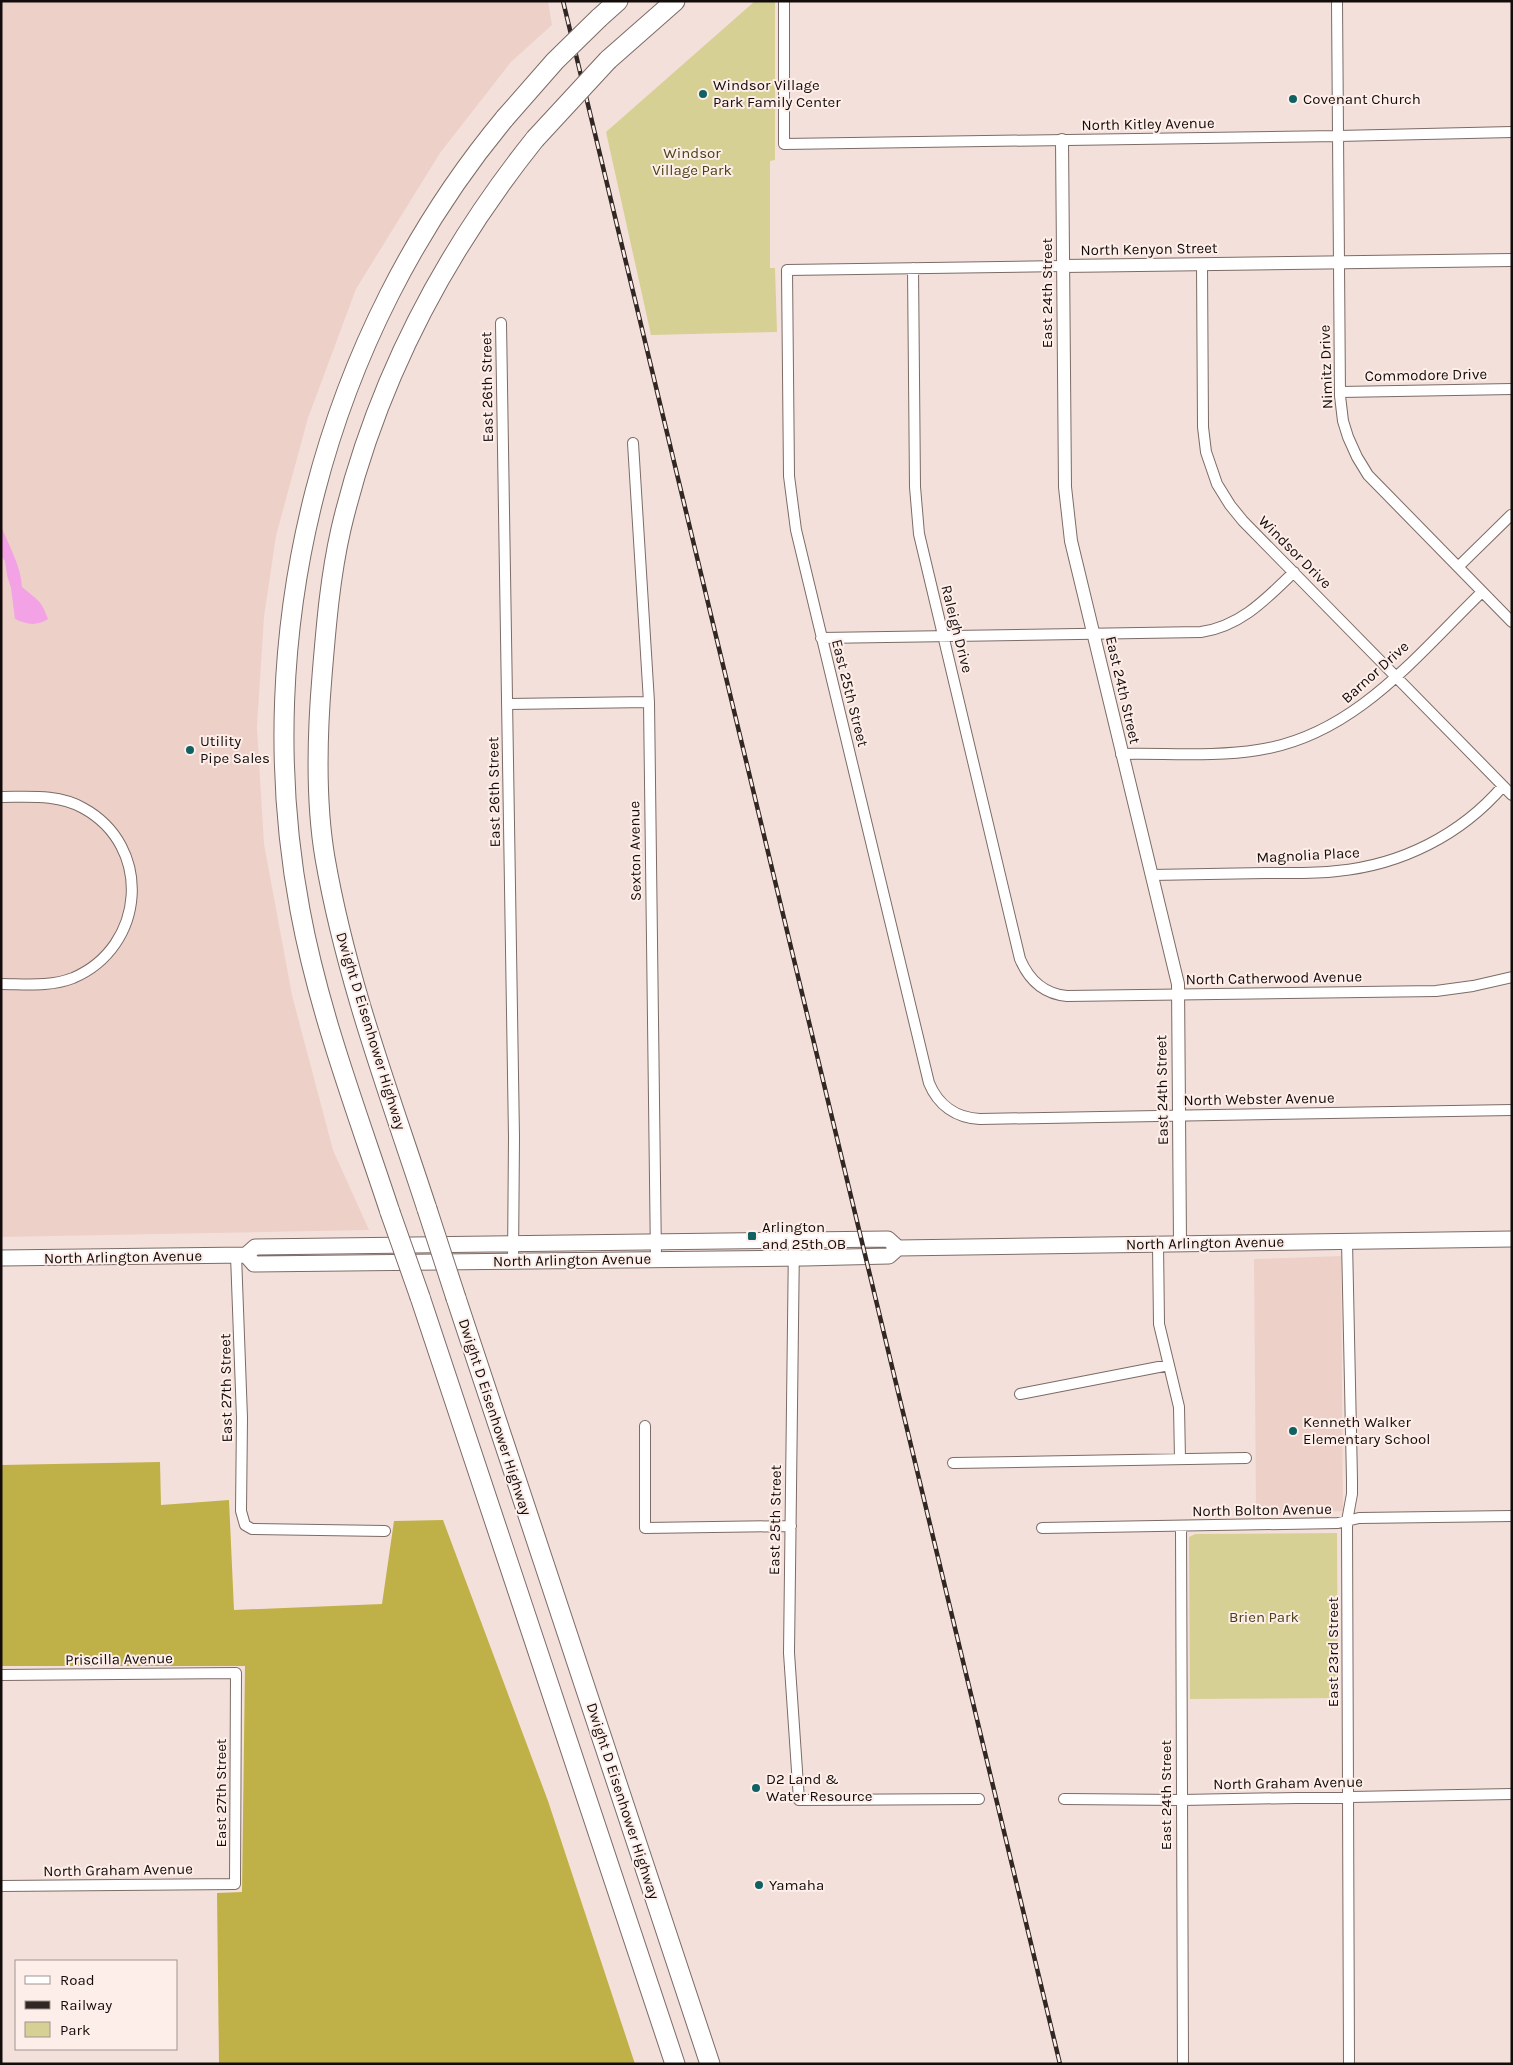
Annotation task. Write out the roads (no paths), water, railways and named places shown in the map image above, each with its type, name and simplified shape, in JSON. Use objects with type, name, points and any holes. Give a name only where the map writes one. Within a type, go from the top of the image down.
[{"type":"highway","points":[[618,1],[555,61],[505,118],[455,184],[423,233],[387,300],[354,373],[333,429],[314,495],[297,578],[288,642],[284,724],[285,779],[291,852],[300,912],[322,1005],[675,2064]]},
{"type":"highway","name":"Dwight D Eisenhower Highway","points":[[675,1],[608,60],[535,139],[466,233],[436,284],[398,358],[378,406],[341,530],[328,609],[318,721],[319,787],[325,855],[338,923],[359,1003],[710,2064]]},
{"type":"highway","points":[[646,28],[684,1]]},
{"type":"main road","name":"North Arlington Avenue","points":[[1,1258],[241,1255],[254,1247],[888,1240],[898,1248],[1512,1239]]},
{"type":"main road","name":"North Arlington Avenue","points":[[241,1255],[254,1264],[889,1256],[898,1248]]},
{"type":"street","name":"North Kitley Avenue","points":[[784,1],[784,144],[1512,132]]},
{"type":"street","points":[[1337,1],[1338,136]]},
{"type":"street","name":"Nimitz Drive","points":[[1338,136],[1340,392],[1346,433],[1363,468],[1376,484],[1512,622]]},
{"type":"street","name":"East 24th Street","points":[[1062,140],[1067,508],[1071,541],[1092,634],[1178,984],[1180,1243]]},
{"type":"street","name":"North Kenyon Street","points":[[787,270],[1512,260]]},
{"type":"street","name":"Windsor Drive","points":[[1202,264],[1202,427],[1209,465],[1217,484],[1232,509],[1512,796]]},
{"type":"street","name":"Raleigh Drive","points":[[913,268],[916,508],[923,551],[1020,959],[1027,974],[1038,985]]},
{"type":"street","name":"East 25th Street","points":[[787,270],[790,484],[798,543],[929,1083],[936,1096],[949,1110]]},
{"type":"street","name":"East 26th Street","points":[[501,323],[514,1146],[513,1260]]},
{"type":"street","name":"Commodore Drive","points":[[1340,392],[1512,389]]},
{"type":"street","name":"Sexton Avenue","points":[[633,443],[649,702],[656,1259]]},
{"type":"street","points":[[1458,567],[1511,515]]},
{"type":"street","points":[[821,638],[1192,632],[1218,628],[1235,622],[1249,613],[1294,572]]},
{"type":"street","name":"Barnor Drive","points":[[1121,754],[1240,752],[1274,747],[1310,735],[1341,721],[1368,702],[1482,592]]},
{"type":"street","points":[[508,704],[649,702]]},
{"type":"street","name":"Magnolia Place","points":[[1151,875],[1326,872],[1371,866],[1404,856],[1438,840],[1476,813],[1503,786]]},
{"type":"street","points":[[1,797],[54,798],[70,802],[91,812],[116,837],[127,859],[132,884],[130,914],[124,930],[110,952],[98,963],[83,973],[59,982],[1,984]]},
{"type":"street","name":"North Catherwood Avenue","points":[[1038,985],[1055,994],[1068,996],[1436,991],[1473,986],[1512,977]]},
{"type":"street","name":"North Webster Avenue","points":[[949,1110],[973,1118],[1512,1110]]},
{"type":"street","name":"East 25th Street","points":[[794,1241],[788,1654],[799,1800],[979,1799]]},
{"type":"street","name":"East 23rd Street","points":[[1347,1241],[1352,1480],[1348,1521],[1349,2064]]},
{"type":"street","points":[[1158,1244],[1158,1317],[1179,1407],[1180,1459]]},
{"type":"street","name":"East 27th Street","points":[[241,1255],[241,1502],[243,1521],[248,1528],[252,1529],[341,1532],[385,1531]]},
{"type":"street","points":[[1020,1394],[1170,1365]]},
{"type":"street","points":[[645,1426],[646,1528],[790,1526]]},
{"type":"street","points":[[953,1463],[1246,1458]]},
{"type":"street","name":"North Bolton Avenue","points":[[1042,1528],[1338,1524],[1358,1518],[1512,1516]]},
{"type":"street","name":"East 24th Street","points":[[1182,1526],[1183,2064]]},
{"type":"street","name":"East 27th Street","points":[[235,1884],[236,1673]]},
{"type":"street","name":"Priscilla Avenue","points":[[1,1675],[236,1673]]},
{"type":"street","name":"North Graham Avenue","points":[[1064,1798],[1182,1800],[1512,1794]]},
{"type":"street","name":"North Graham Avenue","points":[[1,1886],[235,1884]]},
{"type":"railway","points":[[563,1],[1060,2064]]},
{"type":"place","name":"Windsor Village Park Family Center","points":[[703,94]]},
{"type":"place","name":"Covenant Church","points":[[1293,99]]},
{"type":"place","name":"Utility Pipe Sales","points":[[190,750]]},
{"type":"place","name":"Arlington and 25th OB","points":[[752,1236]]},
{"type":"place","name":"Kenneth Walker Elementary School","points":[[1293,1431]]},
{"type":"place","name":"D2 Land & Water Resource","points":[[756,1788]]},
{"type":"place","name":"Yamaha","points":[[759,1885]]},
{"type":"park label","name":"Windsor Village Park","points":[[692,162]]},
{"type":"park label","name":"Brien Park","points":[[1264,1617]]}]
